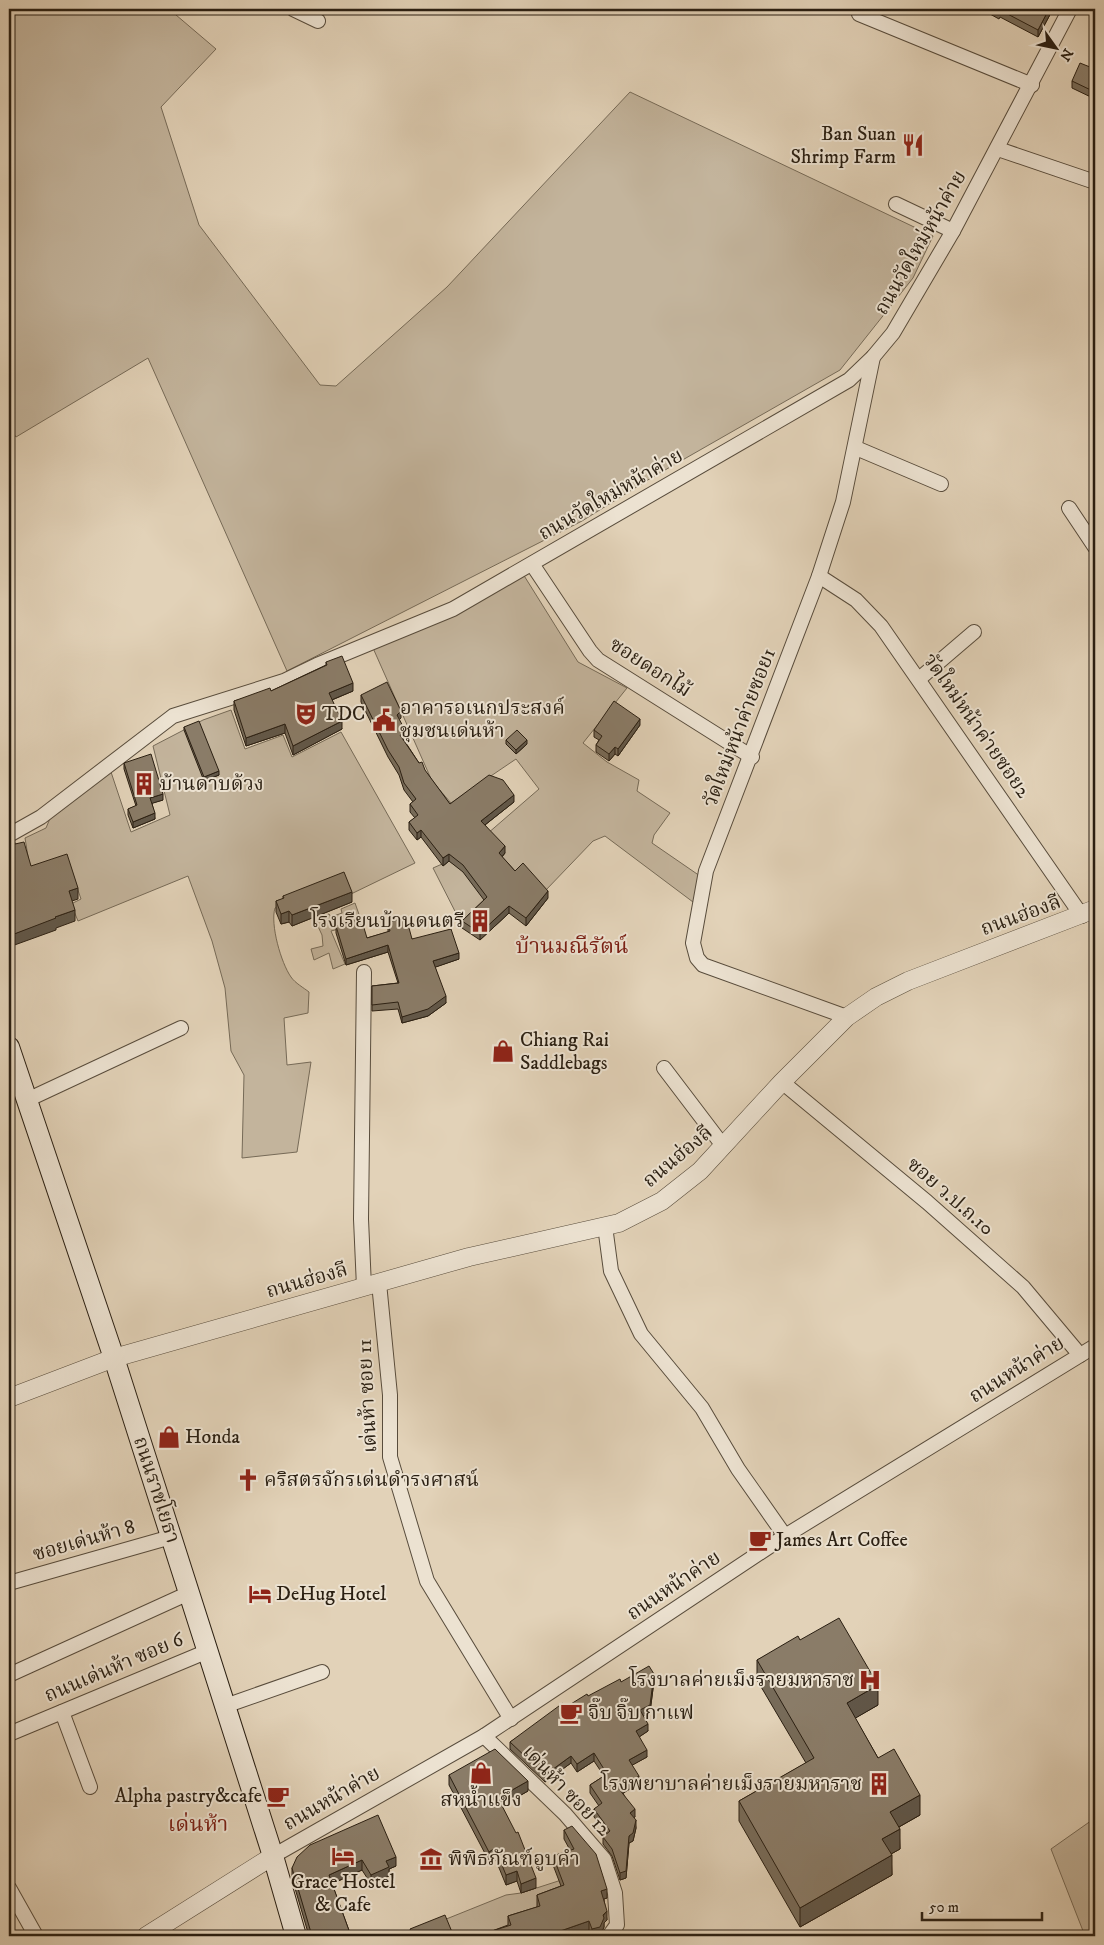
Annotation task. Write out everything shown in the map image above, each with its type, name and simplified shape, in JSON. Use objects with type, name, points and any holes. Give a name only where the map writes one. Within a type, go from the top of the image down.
[{"type":"main road","name":"ถนนราชโยธา","points":[[9,1047],[114,1358],[273,1856],[296,1936]]},
{"type":"street","points":[[293,9],[318,21]]},
{"type":"street","name":"ถนนวัดใหม่หน้าค่าย","points":[[9,835],[41,817],[173,716],[284,681],[317,665],[453,609],[849,380],[873,357],[892,333],[953,231],[1032,85],[1070,9]]},
{"type":"street","points":[[859,14],[1032,85]]},
{"type":"street","points":[[998,149],[1095,182]]},
{"type":"street","points":[[896,204],[953,231]]},
{"type":"street","name":"วัดใหม่หน้าค่ายซอย1","points":[[847,1018],[703,965],[697,958],[693,943],[706,871],[752,757],[819,576],[843,502],[856,448],[873,357]]},
{"type":"street","points":[[856,448],[941,484]]},
{"type":"street","points":[[1069,508],[1095,547]]},
{"type":"street","name":"ซอยดอกไม้","points":[[532,564],[598,660],[752,757]]},
{"type":"street","name":"วัดใหม่หน้าค่ายซอย2","points":[[819,576],[856,600],[881,626],[1089,913]]},
{"type":"street","points":[[920,679],[974,632]]},
{"type":"street","name":"ถนนฮ่องลี","points":[[9,1398],[114,1358],[469,1257],[619,1223],[662,1201],[700,1170],[724,1147],[782,1082],[847,1018],[876,997],[908,981],[1089,913]]},
{"type":"street","name":"เด่นห้า ซอย 11","points":[[364,972],[361,1219],[390,1395],[390,1457],[427,1581],[511,1719]]},
{"type":"street","points":[[27,1100],[181,1028]]},
{"type":"street","points":[[664,1068],[724,1147]]},
{"type":"street","name":"ซอย ว.ป.ถ.10","points":[[782,1082],[927,1202],[1023,1287],[1080,1355]]},
{"type":"street","points":[[605,1226],[611,1271],[641,1334],[702,1408],[738,1469],[785,1536]]},
{"type":"street","name":"ถนนหน้าค่าย","points":[[273,1856],[484,1736],[785,1536],[1095,1346]]},
{"type":"street","name":"ซอยเด่นห้า 8","points":[[9,1584],[171,1537]]},
{"type":"street","points":[[9,1675],[189,1593]]},
{"type":"street","name":"ถนนเด่นห้า ซอย 6","points":[[9,1734],[208,1651]]},
{"type":"street","points":[[225,1706],[322,1672]]},
{"type":"street","points":[[62,1712],[90,1787]]},
{"type":"street","name":"เด่นห้า ซอย 12","points":[[484,1736],[565,1814],[604,1859],[615,1892],[617,1925],[609,1936]]},
{"type":"street","points":[[146,1936],[273,1856]]},
{"type":"street","points":[[9,1888],[36,1936]]},
{"type":"shaded area","points":[[9,9],[169,9],[216,49],[161,107],[199,225],[320,385],[336,386],[447,287],[630,92],[933,236],[913,278],[840,370],[651,478],[582,521],[287,671],[148,358],[16,437],[9,427]]},
{"type":"shaded area","points":[[523,574],[578,662],[627,688],[583,743],[607,762],[639,780],[637,791],[670,813],[654,835],[652,843],[700,876],[693,902],[605,836],[593,841],[545,891],[521,871],[462,925],[433,868],[449,861],[459,868],[487,834],[539,789],[516,759],[451,803],[432,781],[373,648],[450,614]]},
{"type":"shaded area","points":[[231,710],[245,749],[283,735],[292,757],[341,732],[415,863],[351,894],[339,881],[275,908],[275,933],[287,971],[297,983],[309,992],[308,1013],[284,1018],[287,1065],[311,1062],[297,1152],[242,1158],[244,1075],[231,1051],[225,988],[212,941],[188,876],[78,921],[71,904],[81,899],[71,870],[31,875],[25,838],[46,828],[51,816],[111,772],[131,832],[170,815],[153,746],[203,720]]},
{"type":"shaded area","points":[[355,903],[362,923],[331,931],[345,964],[333,969],[329,953],[314,960],[311,949],[323,946],[322,935],[315,920],[329,914],[331,917],[342,913],[341,909]]},
{"type":"shaded area","points":[[1095,1818],[1095,1936],[1085,1936],[1051,1849]]},
{"type":"shaded area","points":[[577,1875],[582,1909],[590,1936],[404,1936],[506,1895],[521,1893]]},
{"type":"building","points":[[993,9],[1049,9],[1038,30],[1000,10],[999,12]]},
{"type":"building","points":[[1080,63],[1095,69],[1095,92],[1072,81]]},
{"type":"building","points":[[342,656],[353,683],[329,693],[342,721],[293,746],[285,724],[246,738],[234,701],[270,688],[271,691],[327,665],[326,662]]},
{"type":"building","points":[[387,682],[401,711],[397,715],[406,732],[400,735],[419,763],[422,762],[425,770],[450,804],[489,775],[503,780],[514,795],[481,821],[505,846],[499,853],[515,871],[523,863],[548,891],[526,918],[509,906],[480,933],[462,921],[487,897],[463,865],[449,854],[443,858],[421,830],[417,833],[409,822],[418,815],[410,804],[416,799],[404,783],[399,767],[388,750],[361,695]]},
{"type":"building","points":[[614,701],[640,719],[618,749],[615,747],[609,754],[596,745],[602,736],[594,730]]},
{"type":"building","points":[[199,721],[219,771],[204,777],[184,727]]},
{"type":"building","points":[[517,730],[527,740],[516,750],[506,740]]},
{"type":"building","name":"บ้านดาบด้วง","points":[[151,754],[163,794],[150,798],[155,813],[133,822],[128,809],[137,805],[124,763]]},
{"type":"building","points":[[13,834],[15,844],[24,842],[31,866],[67,854],[78,888],[69,891],[75,910],[9,936],[9,837]]},
{"type":"building","points":[[344,872],[352,892],[292,915],[289,911],[281,914],[276,901],[284,898],[283,896]]},
{"type":"building","points":[[406,917],[412,939],[451,929],[459,953],[433,961],[446,996],[428,1009],[402,1017],[398,1002],[372,1005],[372,986],[399,983],[388,945],[346,959],[336,926],[361,918],[367,938],[390,931],[388,923]]},
{"type":"building","name":"โรงพยาบาลค่ายเม็งรายมหาราช","points":[[839,1618],[878,1685],[847,1703],[878,1758],[894,1749],[920,1795],[890,1812],[900,1829],[882,1839],[892,1855],[800,1908],[739,1801],[814,1758],[757,1660],[798,1636],[800,1640]]},
{"type":"building","points":[[649,1666],[654,1674],[650,1705],[640,1710],[648,1724],[636,1731],[647,1750],[629,1760],[639,1776],[619,1789],[635,1809],[630,1813],[636,1820],[633,1833],[629,1836],[626,1871],[620,1873],[612,1849],[603,1837],[610,1831],[594,1809],[602,1803],[590,1785],[607,1774],[594,1753],[577,1764],[571,1756],[545,1775],[510,1742],[563,1703],[566,1707],[587,1694],[588,1696],[620,1679],[621,1682]]},
{"type":"building","points":[[495,1749],[528,1781],[498,1798],[516,1833],[518,1832],[536,1878],[521,1884],[517,1871],[506,1875],[495,1848],[489,1852],[449,1775]]},
{"type":"building","points":[[378,1815],[396,1857],[386,1861],[389,1867],[371,1875],[362,1860],[329,1875],[351,1936],[312,1936],[292,1868],[297,1857],[310,1845]]},
{"type":"building","points":[[572,1826],[596,1854],[607,1889],[601,1891],[607,1911],[603,1915],[604,1918],[600,1927],[592,1929],[589,1921],[546,1936],[494,1936],[492,1931],[511,1925],[508,1916],[540,1906],[537,1895],[564,1885],[553,1856],[574,1849],[564,1830]]},
{"type":"building","points":[[445,1915],[452,1932],[441,1936],[413,1936],[410,1929]]},
{"type":"place","name":"Ban Suan Shrimp Farm","points":[[913,145]]},
{"type":"place","name":"TDC","points":[[306,714]]},
{"type":"place","name":"อาคารอเนกประสงค์ ชุมชนเด่นห้า","points":[[384,720]]},
{"type":"place","name":"บ้านดาบด้วง","points":[[144,784]]},
{"type":"place","name":"โรงเรียนบ้านดนตรี","points":[[480,921]]},
{"type":"place","name":"Chiang Rai Saddlebags","points":[[503,1051]]},
{"type":"place","name":"Honda","points":[[169,1437]]},
{"type":"place","name":"คริสตรจักรเด่นดำรงศาสน์","points":[[248,1480]]},
{"type":"place","name":"James Art Coffee","points":[[760,1540]]},
{"type":"place","name":"DeHug Hotel","points":[[260,1594]]},
{"type":"place","name":"โรงบาลค่ายเม็งรายมหาราช","points":[[870,1680]]},
{"type":"place","name":"จิ๊บ จิ๊บ กาแฟ","points":[[571,1713]]},
{"type":"place","name":"สหน้ำแข็ง","points":[[481,1773]]},
{"type":"place","name":"โรงพยาบาลค่ายเม็งรายมหาราช","points":[[879,1784]]},
{"type":"place","name":"Alpha pastry&cafe","points":[[278,1796]]},
{"type":"place","name":"Grace Hostel & Cafe","points":[[343,1856]]},
{"type":"place","name":"พิพิธภัณฑ์อูบคำ","points":[[431,1859]]},
{"type":"district","name":"บ้านมณีรัตน์","points":[[572,946]]},
{"type":"district","name":"เด่นห้า","points":[[198,1824]]}]
